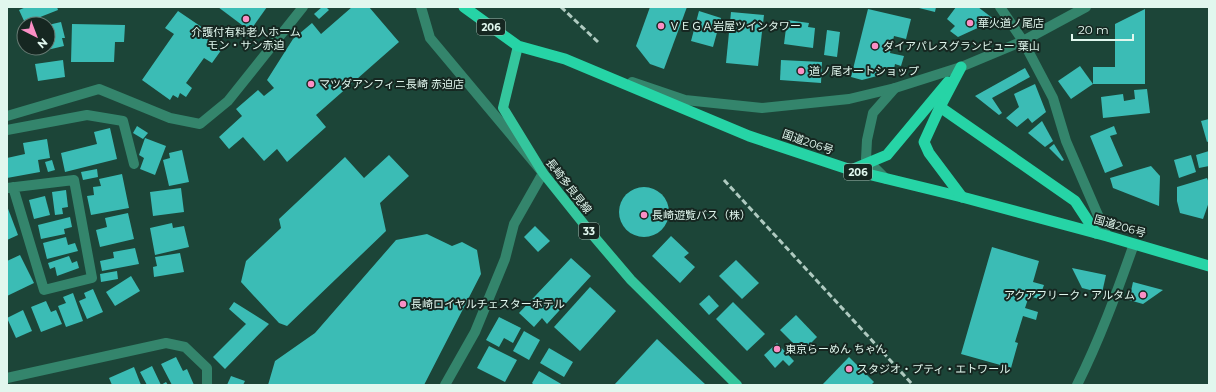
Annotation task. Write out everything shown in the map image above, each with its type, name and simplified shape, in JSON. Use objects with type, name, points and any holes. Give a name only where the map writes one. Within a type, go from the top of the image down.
[{"type":"highway","name":"国道206号","points":[[464,7],[518,46],[566,59],[749,136],[850,170],[962,197],[1108,236],[1209,266]]},
{"type":"highway","points":[[961,67],[924,142],[929,153],[962,197]]},
{"type":"highway","points":[[850,170],[887,155],[961,67]]},
{"type":"highway","points":[[940,107],[1075,201],[1096,233]]},
{"type":"main road","name":"長崎多良見線","points":[[518,46],[503,108],[543,173],[631,280],[737,385]]},
{"type":"street","points":[[7,116],[99,89],[170,118],[200,124],[228,101],[303,7]]},
{"type":"street","points":[[421,7],[430,38],[543,173],[514,224],[505,259],[475,332],[445,385]]},
{"type":"street","points":[[1000,7],[1023,41],[1053,98],[1066,141],[1108,236]]},
{"type":"street","points":[[574,63],[685,100],[762,108],[848,100],[895,88],[961,67],[1023,41],[1086,7]]},
{"type":"street","points":[[886,179],[866,159],[867,140],[873,113],[895,88]]},
{"type":"street","points":[[7,130],[87,115],[123,121],[134,164]]},
{"type":"street","points":[[74,180],[92,278],[44,290],[10,188],[74,180]]},
{"type":"street","points":[[1077,385],[1090,359],[1113,304],[1134,244]]},
{"type":"street","points":[[7,378],[166,343],[185,347],[207,368],[206,385]]},
{"type":"building","points":[[26,7],[57,7],[58,10],[43,16],[22,16],[19,10]]},
{"type":"building","name":"介護付有料老人ホーム モン・サン赤迫","points":[[218,7],[267,7],[250,31]]},
{"type":"building","points":[[322,7],[326,7],[329,10],[319,19],[314,14]]},
{"type":"building","name":"マツダアンフィニ長崎 赤迫店","points":[[352,7],[369,7],[399,42],[316,115],[326,127],[287,162],[277,149],[264,161],[243,137],[229,149],[219,137],[242,116],[236,109],[258,90],[264,96],[274,88],[267,80],[293,39],[312,23],[321,34]]},
{"type":"building","name":"ＶＥＧＡ岩屋ツインタワー","points":[[650,7],[687,7],[664,69],[650,64],[636,46]]},
{"type":"building","points":[[915,7],[936,7],[935,12]]},
{"type":"building","name":"華火道ノ尾店","points":[[956,7],[978,7],[995,20],[958,37],[950,31],[955,26],[947,19]]},
{"type":"building","name":"ダイアパレスグランビュー 葉山","points":[[868,9],[911,19],[906,39],[894,36],[890,53],[904,56],[901,66],[895,64],[894,69],[885,67],[883,73],[880,72],[877,76],[862,80],[851,77]]},
{"type":"building","points":[[1145,9],[1145,84],[1093,84],[1093,67],[1115,67],[1115,24]]},
{"type":"building","points":[[178,11],[206,30],[203,36],[222,49],[212,63],[204,58],[186,83],[192,88],[186,97],[180,93],[178,98],[173,95],[170,100],[142,80],[174,34],[165,28]]},
{"type":"building","points":[[699,11],[721,18],[713,47],[691,41]]},
{"type":"building","points":[[731,12],[764,15],[758,66],[726,63]]},
{"type":"building","points":[[787,20],[809,23],[808,27],[815,28],[813,48],[784,44]]},
{"type":"building","points":[[61,22],[65,38],[62,38],[64,46],[56,48],[56,23]]},
{"type":"building","points":[[72,24],[125,25],[124,42],[115,42],[114,62],[71,62]]},
{"type":"building","points":[[827,30],[840,32],[837,57],[824,55]]},
{"type":"building","points":[[63,60],[65,77],[38,81],[35,64]]},
{"type":"building","name":"道ノ尾オートショップ","points":[[781,60],[822,62],[821,83],[780,80]]},
{"type":"building","points":[[1080,66],[1093,84],[1071,99],[1058,81]]},
{"type":"building","points":[[1025,68],[1030,77],[992,98],[1002,113],[999,115],[975,96]]},
{"type":"building","points":[[1035,84],[1046,112],[1032,123],[1028,118],[1017,127],[1006,118],[1019,107],[1014,94]]},
{"type":"building","points":[[1147,89],[1150,113],[1103,118],[1101,97],[1123,94],[1124,101],[1135,99],[1134,90]]},
{"type":"building","points":[[1209,119],[1209,141],[1207,142],[1201,121]]},
{"type":"building","points":[[1042,121],[1053,141],[1045,147],[1028,133]]},
{"type":"building","points":[[137,126],[148,133],[143,139],[133,133]]},
{"type":"building","points":[[1114,126],[1117,134],[1110,136],[1123,166],[1105,173],[1090,136]]},
{"type":"building","points":[[110,128],[117,159],[65,172],[61,153],[97,144],[94,132]]},
{"type":"building","points":[[145,138],[166,146],[155,175],[140,169],[144,158],[139,155]]},
{"type":"building","points":[[47,139],[50,158],[38,160],[40,172],[7,178],[7,158],[25,154],[23,143]]},
{"type":"building","points":[[1054,144],[1064,160],[1062,161],[1049,148]]},
{"type":"building","points":[[182,150],[189,182],[169,186],[163,160],[170,158],[169,153]]},
{"type":"building","points":[[1209,151],[1209,166],[1199,168],[1196,155]]},
{"type":"building","points":[[389,155],[409,176],[380,203],[386,231],[287,326],[279,323],[241,282],[246,261],[281,228],[279,219],[345,157],[364,178]]},
{"type":"building","points":[[1191,155],[1196,172],[1179,178],[1174,160]]},
{"type":"building","points":[[52,160],[55,170],[48,172],[45,162]]},
{"type":"building","points":[[1151,166],[1160,176],[1159,206],[1113,188],[1110,178]]},
{"type":"building","points":[[97,169],[98,177],[83,180],[81,172]]},
{"type":"building","points":[[122,174],[129,208],[91,215],[87,196],[94,195],[93,187],[101,186],[99,179]]},
{"type":"building","points":[[1207,178],[1209,183],[1209,202],[1203,219],[1180,213],[1177,201],[1177,187]]},
{"type":"building","name":"長崎遊覧バス（株）","points":[[644,187],[653,189],[664,198],[669,212],[667,221],[658,232],[644,237],[635,235],[624,226],[619,212],[621,203],[630,192]]},
{"type":"building","points":[[181,188],[184,212],[153,216],[150,192]]},
{"type":"building","points":[[66,190],[68,207],[62,208],[63,214],[55,215],[52,192]]},
{"type":"building","points":[[45,196],[50,215],[34,219],[29,200]]},
{"type":"building","points":[[7,206],[18,235],[7,240]]},
{"type":"building","points":[[128,213],[134,239],[100,247],[96,230],[107,227],[105,218]]},
{"type":"building","points":[[70,217],[72,227],[64,229],[65,234],[41,239],[38,225]]},
{"type":"building","points":[[172,223],[173,228],[184,226],[189,247],[155,255],[150,228]]},
{"type":"building","points":[[535,226],[550,241],[538,252],[524,237]]},
{"type":"building","name":"長崎ロイヤルチェスターホテル","points":[[427,234],[452,246],[462,242],[477,250],[481,274],[424,385],[268,385],[275,361],[315,333],[396,240]]},
{"type":"building","points":[[671,236],[689,253],[684,257],[695,267],[680,283],[652,256]]},
{"type":"building","points":[[66,237],[68,245],[75,243],[78,251],[47,259],[43,243]]},
{"type":"building","points":[[992,247],[1039,261],[1033,282],[1044,285],[1039,299],[1029,296],[1025,308],[1038,312],[1036,320],[1023,316],[1015,342],[1018,343],[1011,368],[961,354]]},
{"type":"building","points":[[135,248],[139,264],[102,271],[100,261],[114,258],[113,252]]},
{"type":"building","points":[[180,253],[184,272],[154,277],[153,267],[157,266],[155,257]]},
{"type":"building","points":[[20,255],[34,283],[7,296],[7,261]]},
{"type":"building","points":[[69,256],[72,263],[77,261],[79,268],[57,276],[55,267],[50,269],[48,263]]},
{"type":"building","points":[[571,258],[591,276],[547,324],[542,318],[534,327],[519,313]]},
{"type":"building","points":[[736,260],[759,283],[742,299],[719,276]]},
{"type":"building","points":[[1072,268],[1106,275],[1102,293],[1082,288]]},
{"type":"building","points":[[117,271],[118,279],[101,282],[100,274]]},
{"type":"building","points":[[131,276],[140,291],[115,306],[106,292]]},
{"type":"building","name":"アクアフリーク・アルタム","points":[[1133,282],[1163,290],[1143,304],[1129,300]]},
{"type":"building","points":[[590,287],[616,311],[580,351],[554,327]]},
{"type":"building","points":[[93,289],[103,312],[87,319],[79,301],[86,298],[84,293]]},
{"type":"building","points":[[73,293],[83,321],[66,327],[58,306],[66,303],[63,297]]},
{"type":"building","points":[[709,295],[719,306],[709,315],[699,304]]},
{"type":"building","points":[[46,301],[51,312],[56,310],[62,324],[41,332],[31,307]]},
{"type":"building","points":[[234,302],[269,324],[225,369],[213,357],[246,324],[229,309]]},
{"type":"building","points":[[733,302],[765,334],[747,351],[716,319]]},
{"type":"building","points":[[23,310],[32,331],[16,338],[7,318]]},
{"type":"building","points":[[796,315],[817,337],[802,352],[780,330]]},
{"type":"building","points":[[499,317],[521,328],[513,343],[504,338],[499,347],[486,340]]},
{"type":"building","points":[[524,331],[540,340],[529,360],[513,351]]},
{"type":"building","points":[[657,339],[706,385],[614,385]]},
{"type":"building","name":"東京らーめん ちゃん","points":[[777,343],[794,361],[789,366],[783,360],[775,368],[764,355]]},
{"type":"building","points":[[489,346],[517,360],[505,382],[477,368]]},
{"type":"building","points":[[549,348],[573,362],[564,377],[540,363]]},
{"type":"building","points":[[176,357],[183,371],[187,369],[194,385],[172,385],[161,364]]},
{"type":"building","name":"スタジオ・プティ・エトワール","points":[[849,357],[874,382],[871,385],[822,385]]},
{"type":"building","points":[[152,366],[161,385],[147,385],[140,372]]},
{"type":"building","points":[[134,367],[141,385],[112,385],[109,378]]},
{"type":"building","points":[[539,371],[563,385],[534,385],[532,383]]},
{"type":"building","points":[[231,376],[245,381],[243,385],[227,385]]},
{"type":"building","points":[[166,382],[168,385],[161,385]]},
{"type":"railway","points":[[561,7],[598,42]]},
{"type":"railway","points":[[724,180],[913,385]]},
{"type":"place","name":"介護付有料老人ホーム モン・サン赤迫","points":[[246,19]]},
{"type":"place","name":"華火道ノ尾店","points":[[970,23]]},
{"type":"place","name":"ＶＥＧＡ岩屋ツインタワー","points":[[661,26]]},
{"type":"place","name":"ダイアパレスグランビュー 葉山","points":[[875,46]]},
{"type":"place","name":"道ノ尾オートショップ","points":[[801,71]]},
{"type":"place","name":"マツダアンフィニ長崎 赤迫店","points":[[311,84]]},
{"type":"place","name":"長崎遊覧バス（株）","points":[[644,215]]},
{"type":"place","name":"アクアフリーク・アルタム","points":[[1143,295]]},
{"type":"place","name":"長崎ロイヤルチェスターホテル","points":[[403,304]]},
{"type":"place","name":"東京らーめん ちゃん","points":[[777,349]]},
{"type":"place","name":"スタジオ・プティ・エトワール","points":[[849,369]]}]
